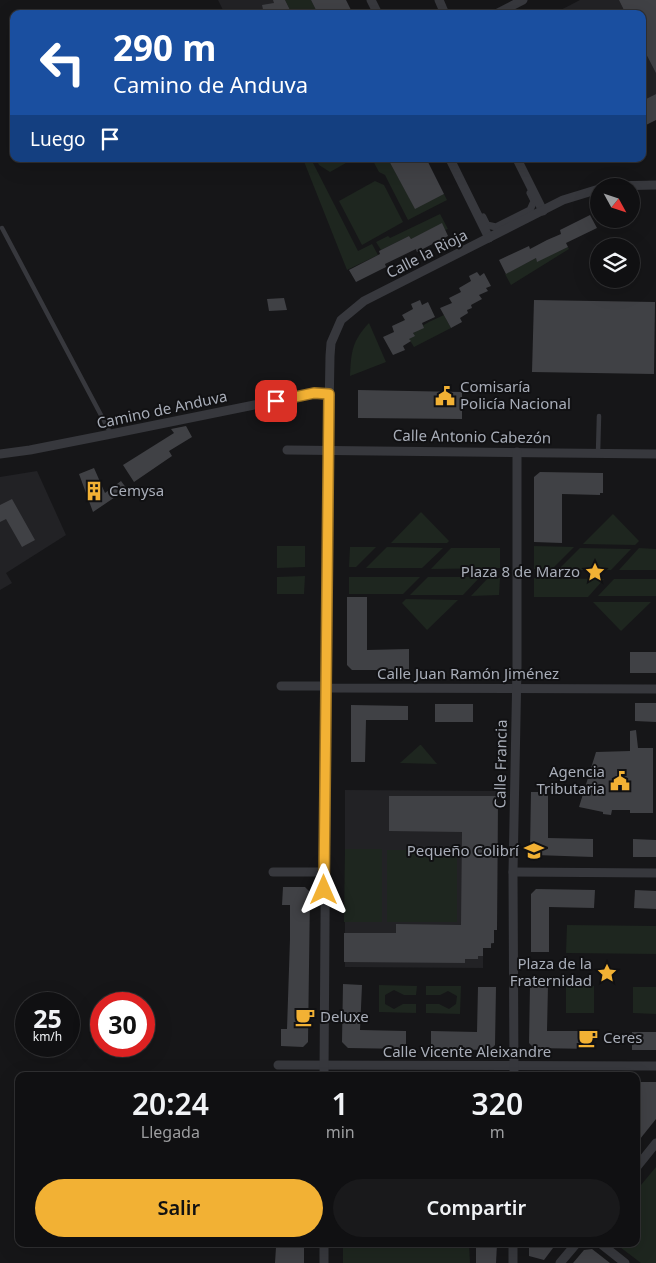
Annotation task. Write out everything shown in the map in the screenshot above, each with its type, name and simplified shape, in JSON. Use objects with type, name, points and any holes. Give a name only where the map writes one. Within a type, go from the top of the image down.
[{"type":"street","points":[[504,10],[523,0]]},
{"type":"street","points":[[451,162],[489,238]]},
{"type":"street","points":[[456,162],[487,225],[496,227],[530,210],[534,201],[514,162]]},
{"type":"street","points":[[518,162],[543,211]]},
{"type":"street","points":[[640,185],[656,185]]},
{"type":"street","name":"Calle la Rioja","points":[[324,1072],[328,450],[331,343],[341,320],[364,301],[563,200],[590,192]]},
{"type":"street","name":"Camino de Anduva","points":[[0,454],[30,450],[314,393],[329,394]]},
{"type":"street","name":"Calle Antonio Cabezón","points":[[287,450],[656,454]]},
{"type":"street","name":"Calle Francia","points":[[514,1072],[513,872],[516,688],[516,452]]},
{"type":"street","name":"Calle Juan Ramón Jiménez","points":[[281,686],[321,686],[327,688],[656,689]]},
{"type":"street","points":[[273,872],[324,872]]},
{"type":"street","points":[[513,872],[656,873]]},
{"type":"street","name":"Calle Vicente Aleixandre","points":[[278,1065],[656,1066]]},
{"type":"street","points":[[640,1163],[656,1143]]},
{"type":"street","points":[[324,1247],[324,1263]]},
{"type":"street","points":[[513,1247],[513,1263]]},
{"type":"street","points":[[560,1263],[573,1247]]},
{"type":"street","points":[[605,1247],[625,1263]]},
{"type":"lane","points":[[2,228],[111,434]]},
{"type":"lane","points":[[598,453],[599,416]]},
{"type":"shaded area","points":[[218,0],[285,0],[290,10],[223,10]]},
{"type":"shaded area","points":[[285,0],[311,0],[316,10],[290,10]]},
{"type":"shaded area","points":[[580,0],[656,0],[656,94],[646,99],[646,10],[561,10]]},
{"type":"shaded area","points":[[304,162],[313,162],[358,251],[372,244],[378,255],[347,270]]},
{"type":"shaded area","points":[[318,162],[348,162],[330,172]]},
{"type":"shaded area","points":[[374,162],[390,162],[415,208],[444,194],[447,200],[408,220],[385,175],[379,172]]},
{"type":"shaded area","points":[[375,181],[384,185],[403,222],[362,245],[339,201]]},
{"type":"shaded area","points":[[440,214],[448,229],[445,230],[442,224],[411,239],[409,236],[381,250],[376,242],[388,236],[390,238]]},
{"type":"shaded area","points":[[568,247],[569,249],[511,285],[505,274],[536,258],[537,261]]},
{"type":"shaded area","points":[[444,315],[451,328],[414,347],[409,339],[412,334],[425,324]]},
{"type":"shaded area","points":[[369,323],[386,362],[350,376],[351,360],[356,341]]},
{"type":"shaded area","points":[[37,471],[66,535],[6,573],[12,583],[0,590],[0,477]]},
{"type":"shaded area","points":[[421,512],[449,541],[447,543],[391,543]]},
{"type":"shaded area","points":[[613,514],[639,541],[635,545],[583,544]]},
{"type":"shaded area","points":[[277,546],[305,546],[305,567],[277,568]]},
{"type":"shaded area","points":[[534,546],[574,547],[552,569],[534,569]]},
{"type":"shaded area","points":[[350,547],[376,547],[356,567],[349,567]]},
{"type":"shaded area","points":[[387,547],[443,548],[422,568],[366,568]]},
{"type":"shaded area","points":[[451,548],[500,548],[500,568],[431,569]]},
{"type":"shaded area","points":[[580,548],[631,549],[611,570],[558,570]]},
{"type":"shaded area","points":[[639,548],[656,549],[656,570],[619,570]]},
{"type":"shaded area","points":[[305,576],[304,594],[277,594],[277,577]]},
{"type":"shaded area","points":[[349,577],[420,577],[403,594],[349,594]]},
{"type":"shaded area","points":[[428,577],[480,577],[463,595],[410,595]]},
{"type":"shaded area","points":[[488,578],[500,578],[499,595],[471,596]]},
{"type":"shaded area","points":[[534,578],[604,579],[588,597],[534,597]]},
{"type":"shaded area","points":[[614,579],[656,579],[656,596],[598,596]]},
{"type":"shaded area","points":[[406,599],[458,600],[427,630],[402,603]]},
{"type":"shaded area","points":[[593,602],[651,602],[621,631]]},
{"type":"shaded area","points":[[420,745],[437,764],[400,763]]},
{"type":"shaded area","points":[[345,790],[498,791],[497,930],[494,930],[494,943],[483,948],[483,968],[345,967]]},
{"type":"shaded area","points":[[345,849],[382,849],[382,922],[344,922]]},
{"type":"shaded area","points":[[387,850],[457,850],[457,922],[387,922]]},
{"type":"shaded area","points":[[567,925],[656,926],[656,954],[566,953]]},
{"type":"shaded area","points":[[379,985],[417,986],[416,995],[404,995],[394,990],[385,995],[385,1004],[394,1009],[403,1004],[416,1004],[416,1013],[379,1012]]},
{"type":"shaded area","points":[[426,986],[461,986],[460,1014],[426,1013],[426,1004],[439,1004],[449,1009],[456,1004],[457,996],[448,991],[440,995],[426,995]]},
{"type":"shaded area","points":[[566,986],[594,986],[594,1013],[566,1013]]},
{"type":"shaded area","points":[[633,987],[656,987],[656,1014],[633,1013]]},
{"type":"shaded area","points":[[656,1167],[656,1263],[641,1263],[620,1247],[640,1247],[640,1186]]},
{"type":"shaded area","points":[[343,1247],[469,1247],[470,1263],[343,1263]]},
{"type":"building","points":[[273,0],[285,0],[290,10],[263,10],[262,5],[274,3]]},
{"type":"building","points":[[311,0],[346,0],[351,10],[316,10]]},
{"type":"building","points":[[619,0],[656,0],[656,73],[646,54],[646,10],[624,10]]},
{"type":"building","points":[[656,94],[656,120],[646,125],[646,99]]},
{"type":"building","points":[[390,162],[428,162],[444,194],[415,209]]},
{"type":"building","points":[[590,215],[590,228],[597,228],[566,243],[568,247],[537,262],[536,258],[506,274],[499,260],[529,246],[530,249],[561,234],[560,230]]},
{"type":"building","points":[[442,223],[448,236],[417,252],[416,249],[385,264],[386,267],[356,282],[349,270],[380,254],[379,251],[409,236],[411,239]]},
{"type":"building","points":[[477,272],[480,276],[484,273],[491,286],[486,288],[488,291],[479,295],[482,299],[471,305],[472,308],[467,310],[468,313],[460,318],[462,322],[451,328],[440,308],[452,303],[449,298],[461,292],[459,288],[471,281],[469,276]]},
{"type":"building","points":[[284,298],[287,310],[269,311],[267,299]]},
{"type":"building","points":[[420,300],[422,305],[428,302],[435,317],[422,323],[424,328],[413,333],[415,336],[409,339],[411,341],[403,346],[405,350],[393,355],[383,337],[394,332],[392,326],[405,320],[402,315],[413,309],[411,304]]},
{"type":"building","points":[[534,300],[655,302],[654,374],[532,372]]},
{"type":"building","points":[[358,390],[462,392],[462,419],[358,418]]},
{"type":"building","points":[[186,426],[192,437],[169,451],[172,456],[134,482],[123,465],[174,433],[171,429]]},
{"type":"building","name":"Cemysa","points":[[94,468],[105,493],[121,481],[127,489],[93,512],[79,474]]},
{"type":"building","points":[[540,472],[603,473],[603,493],[600,493],[600,495],[562,494],[562,543],[534,542],[534,477]]},
{"type":"building","points":[[12,499],[35,540],[22,547],[6,519],[0,522],[0,505]]},
{"type":"building","points":[[347,597],[367,597],[367,650],[409,649],[409,670],[352,670],[347,665]]},
{"type":"building","points":[[630,652],[656,652],[656,673],[630,673]]},
{"type":"building","points":[[635,703],[656,703],[656,722],[635,721]]},
{"type":"building","points":[[435,704],[473,704],[473,722],[435,722]]},
{"type":"building","points":[[351,705],[408,706],[408,720],[366,720],[365,762],[351,762]]},
{"type":"building","name":"Agencia Tributaria","points":[[636,730],[638,748],[653,748],[653,813],[630,813],[630,810],[612,810],[611,815],[579,807],[596,752],[630,751],[630,731]]},
{"type":"building","points":[[531,792],[548,792],[548,838],[593,839],[593,857],[535,855],[530,850]]},
{"type":"building","points":[[389,796],[498,796],[497,930],[494,930],[494,943],[491,943],[491,948],[483,948],[483,956],[478,956],[478,959],[465,959],[465,963],[344,962],[344,933],[396,933],[396,924],[461,925],[462,832],[389,831]]},
{"type":"building","points":[[633,839],[656,840],[656,857],[633,857]]},
{"type":"building","points":[[283,887],[305,887],[310,892],[308,1042],[303,1047],[281,1046],[281,1029],[287,1029],[290,939],[290,905],[282,905]]},
{"type":"building","points":[[536,889],[595,890],[594,908],[549,907],[549,952],[531,952],[531,894]]},
{"type":"building","points":[[635,890],[656,891],[656,909],[634,908]]},
{"type":"building","points":[[343,984],[362,985],[360,1030],[406,1031],[406,1049],[348,1048],[342,1042]]},
{"type":"building","points":[[530,985],[548,985],[547,1031],[593,1031],[593,1049],[534,1048],[529,1043]]},
{"type":"building","points":[[478,987],[496,987],[495,1045],[490,1050],[431,1049],[431,1031],[477,1032]]},
{"type":"building","points":[[632,1032],[656,1032],[656,1050],[632,1050]]},
{"type":"building","points":[[640,1082],[656,1082],[656,1119],[640,1139]]},
{"type":"building","points":[[276,1247],[304,1247],[304,1263],[275,1263]]},
{"type":"building","points":[[476,1247],[497,1247],[496,1263],[476,1263]]},
{"type":"building","points":[[529,1247],[554,1247],[544,1260],[529,1256]]},
{"type":"building","points":[[592,1249],[610,1263],[573,1263],[584,1250]]},
{"type":"place","name":"Comisaría Policía Nacional","points":[[445,396]]},
{"type":"place","name":"Cemysa","points":[[94,491]]},
{"type":"place","name":"Plaza 8 de Marzo","points":[[595,572]]},
{"type":"place","name":"Agencia Tributaria","points":[[620,781]]},
{"type":"place","name":"Pequeño Colibrí","points":[[534,851]]},
{"type":"place","name":"Plaza de la Fraternidad","points":[[607,973]]},
{"type":"place","name":"Deluxe","points":[[305,1017]]},
{"type":"place","name":"Ceres","points":[[588,1038]]},
{"type":"route","points":[[276,401],[314,393],[329,394],[324,890]]}]
